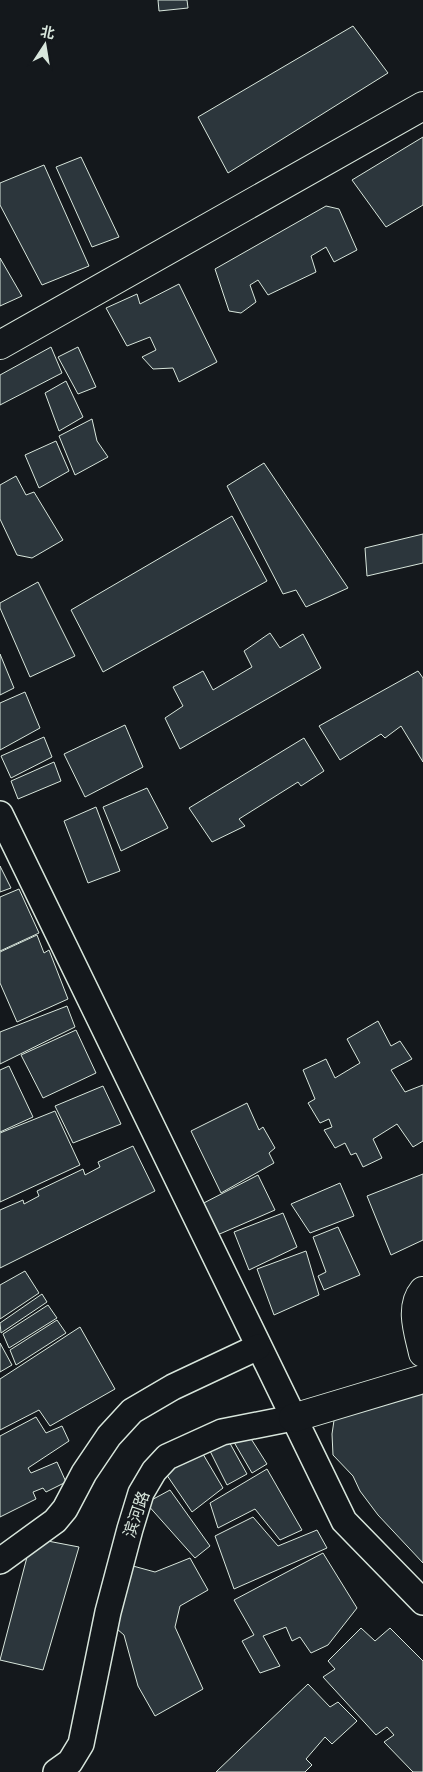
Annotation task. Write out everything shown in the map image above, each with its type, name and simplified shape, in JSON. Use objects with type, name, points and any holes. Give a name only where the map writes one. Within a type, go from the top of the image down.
[{"type":"main road","points":[[0,345],[423,106]]},
{"type":"main road","points":[[423,1292],[419,1296],[416,1317],[423,1353]]},
{"type":"main road","name":"滨河路","points":[[293,1418],[423,1379]]},
{"type":"street","points":[[0,814],[344,1521],[423,1602]]},
{"type":"street","points":[[0,1561],[55,1521],[65,1509],[84,1473],[109,1436],[132,1411],[173,1387],[258,1347]]},
{"type":"street","name":"滨河路","points":[[56,1772],[70,1762],[81,1744],[108,1612],[127,1538],[141,1493],[154,1471],[167,1457],[222,1432],[293,1418]]},
{"type":"building","points":[[158,0],[187,0],[188,8],[159,11]]},
{"type":"building","points":[[353,26],[388,73],[228,173],[198,117]]},
{"type":"building","points":[[423,137],[423,205],[386,227],[352,180]]},
{"type":"building","points":[[81,157],[119,237],[92,247],[56,167]]},
{"type":"building","points":[[44,165],[89,266],[42,285],[0,205],[0,183]]},
{"type":"building","points":[[326,206],[339,209],[357,250],[334,262],[326,247],[311,256],[316,272],[268,295],[258,280],[250,285],[256,302],[241,313],[229,311],[215,269]]},
{"type":"building","points":[[0,258],[22,296],[0,306]]},
{"type":"building","points":[[179,284],[217,362],[179,382],[173,368],[153,369],[142,357],[156,350],[150,337],[127,346],[106,308],[137,294],[140,304]]},
{"type":"building","points":[[51,347],[62,373],[0,405],[0,375]]},
{"type":"building","points":[[78,347],[96,387],[78,394],[58,357]]},
{"type":"building","points":[[66,381],[83,417],[59,431],[45,393]]},
{"type":"building","points":[[92,419],[97,441],[108,457],[75,475],[59,436]]},
{"type":"building","points":[[56,441],[69,471],[39,488],[25,455]]},
{"type":"building","points":[[264,463],[348,588],[306,607],[296,590],[283,594],[227,486]]},
{"type":"building","points":[[16,476],[26,495],[34,492],[63,540],[32,558],[17,555],[0,519],[0,485]]},
{"type":"building","points":[[232,516],[267,581],[103,672],[71,610]]},
{"type":"building","points":[[423,534],[423,563],[367,576],[365,548]]},
{"type":"building","points":[[38,582],[75,656],[30,677],[0,608],[0,603]]},
{"type":"building","points":[[270,633],[280,648],[303,634],[321,668],[180,749],[165,718],[183,706],[173,687],[203,671],[213,690],[252,667],[244,651]]},
{"type":"building","points":[[0,654],[14,688],[0,695]]},
{"type":"building","points":[[418,671],[423,678],[423,762],[401,726],[385,738],[381,734],[340,760],[319,726]]},
{"type":"building","points":[[25,692],[40,728],[0,750],[0,703]]},
{"type":"building","points":[[125,725],[143,767],[85,797],[64,754]]},
{"type":"building","points":[[44,737],[52,757],[11,778],[1,756]]},
{"type":"building","points":[[304,738],[324,771],[301,786],[298,782],[239,819],[245,826],[212,842],[189,808]]},
{"type":"building","points":[[54,762],[61,781],[18,799],[11,781]]},
{"type":"building","points":[[147,788],[168,828],[121,851],[103,807]]},
{"type":"building","points":[[96,807],[120,871],[88,883],[64,821]]},
{"type":"building","points":[[0,866],[11,888],[0,892]]},
{"type":"building","points":[[19,889],[39,933],[0,951],[0,897]]},
{"type":"building","points":[[37,935],[44,953],[49,950],[68,999],[17,1022],[0,983],[0,952]]},
{"type":"building","points":[[67,1006],[75,1027],[0,1064],[0,1032]]},
{"type":"building","points":[[378,1021],[391,1046],[400,1041],[412,1059],[391,1070],[405,1092],[423,1085],[423,1141],[413,1147],[397,1124],[373,1139],[382,1158],[363,1167],[356,1153],[351,1155],[345,1143],[335,1148],[324,1130],[332,1127],[329,1119],[320,1123],[308,1103],[315,1099],[303,1070],[326,1059],[335,1078],[360,1063],[347,1039]]},
{"type":"building","points":[[76,1030],[96,1073],[43,1098],[21,1055]]},
{"type":"building","points":[[9,1066],[33,1117],[0,1132],[0,1070]]},
{"type":"building","points":[[103,1086],[121,1124],[73,1143],[55,1106]]},
{"type":"building","points":[[247,1103],[259,1130],[263,1127],[275,1148],[269,1153],[274,1163],[221,1193],[191,1131]]},
{"type":"building","points":[[55,1111],[80,1165],[0,1202],[0,1133]]},
{"type":"building","points":[[133,1146],[155,1191],[0,1268],[0,1210],[23,1200],[24,1204],[39,1196],[37,1191],[83,1169],[85,1175],[100,1167],[98,1162]]},
{"type":"building","points":[[423,1174],[423,1240],[391,1255],[367,1196]]},
{"type":"building","points":[[258,1175],[275,1210],[215,1236],[198,1206]]},
{"type":"building","points":[[340,1183],[354,1216],[310,1233],[291,1204]]},
{"type":"building","points":[[283,1213],[297,1247],[249,1270],[234,1232]]},
{"type":"building","points":[[338,1227],[360,1275],[324,1290],[318,1276],[326,1272],[313,1237]]},
{"type":"building","points":[[306,1251],[319,1295],[274,1315],[257,1269]]},
{"type":"building","points":[[25,1271],[39,1293],[0,1319],[0,1285]]},
{"type":"building","points":[[42,1294],[47,1302],[1,1333],[0,1323]]},
{"type":"building","points":[[48,1305],[57,1318],[9,1348],[3,1334]]},
{"type":"building","points":[[57,1320],[66,1333],[16,1365],[10,1350]]},
{"type":"building","points":[[80,1327],[115,1389],[50,1426],[39,1410],[0,1430],[0,1379]]},
{"type":"building","points":[[0,1343],[12,1365],[0,1372]]},
{"type":"building","points":[[423,1387],[423,1563],[378,1515],[360,1491],[353,1476],[333,1455],[332,1434],[336,1407]]},
{"type":"building","points":[[36,1417],[46,1433],[62,1426],[69,1441],[28,1468],[31,1473],[57,1462],[66,1482],[46,1492],[43,1488],[33,1492],[36,1499],[0,1517],[0,1436]]},
{"type":"building","points":[[248,1434],[267,1464],[252,1473],[231,1437]]},
{"type":"building","points":[[227,1438],[247,1474],[227,1485],[208,1447]]},
{"type":"building","points":[[200,1449],[223,1488],[192,1512],[162,1468]]},
{"type":"building","points":[[267,1469],[302,1530],[280,1540],[255,1509],[218,1528],[210,1503]]},
{"type":"building","points":[[170,1490],[210,1546],[195,1558],[146,1503]]},
{"type":"building","points":[[253,1517],[278,1546],[317,1530],[327,1548],[234,1589],[215,1536]]},
{"type":"building","points":[[32,1538],[79,1547],[43,1670],[0,1660]]},
{"type":"building","points":[[323,1553],[357,1608],[328,1645],[311,1653],[300,1637],[292,1641],[286,1627],[263,1636],[280,1666],[260,1673],[242,1641],[254,1635],[234,1600]]},
{"type":"building","points":[[190,1558],[208,1590],[180,1606],[175,1627],[203,1689],[155,1716],[138,1686],[124,1635],[117,1629],[133,1566],[155,1572]]},
{"type":"building","points":[[361,1628],[375,1641],[390,1628],[423,1661],[423,1772],[413,1772],[384,1742],[394,1735],[387,1727],[376,1735],[323,1677],[335,1669],[328,1661]]},
{"type":"building","points":[[308,1684],[330,1707],[338,1702],[357,1721],[332,1744],[325,1737],[306,1759],[312,1765],[305,1772],[216,1772]]}]
